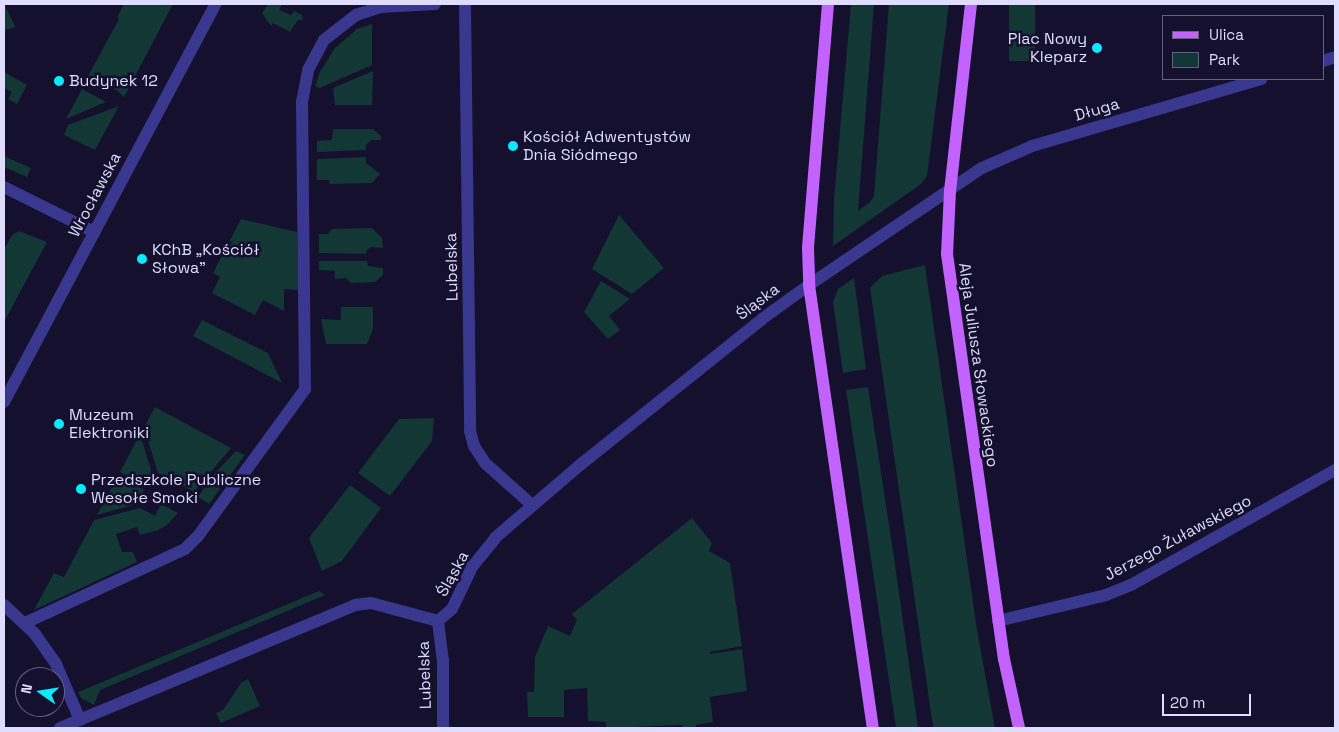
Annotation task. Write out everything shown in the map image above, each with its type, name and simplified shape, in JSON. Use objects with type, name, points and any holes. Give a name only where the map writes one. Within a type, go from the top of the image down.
[{"type":"main road","points":[[828,4],[808,248],[809,285],[873,728]]},
{"type":"main road","name":"Aleja Juliusza Słowackiego","points":[[971,4],[950,190],[947,254],[998,621],[1019,728]]},
{"type":"street","name":"Wrocławska","points":[[4,402],[216,4]]},
{"type":"street","points":[[25,624],[185,549],[198,536],[305,390],[302,102],[308,70],[324,40],[356,15],[380,7],[435,4]]},
{"type":"street","name":"Lubelska","points":[[465,4],[470,431],[474,446],[485,463],[532,505]]},
{"type":"street","name":"Długa","points":[[809,285],[982,168],[1032,146],[1258,80]]},
{"type":"street","points":[[4,187],[94,232]]},
{"type":"street","name":"Śląska","points":[[60,728],[355,605],[372,604],[438,621],[452,609],[463,582],[480,556],[496,538],[532,505],[762,319],[809,285]]},
{"type":"street","name":"Jerzego Żuławskiego","points":[[998,621],[1106,595],[1131,586],[1335,470]]},
{"type":"street","points":[[4,605],[25,624],[56,664],[80,720]]},
{"type":"street","name":"Lubelska","points":[[438,621],[443,653],[444,728]]},
{"type":"green space","points":[[4,4],[15,26],[4,30]]},
{"type":"green space","points":[[124,4],[173,4],[124,97],[116,90],[88,76],[119,19],[117,17]]},
{"type":"green space","points":[[268,4],[282,4],[279,10],[291,15],[294,11],[302,15],[303,20],[298,20],[290,32],[273,23],[271,26],[262,13]]},
{"type":"green space","points":[[851,4],[874,4],[858,211],[870,202],[874,196],[889,4],[949,4],[927,176],[921,184],[833,246],[834,200]]},
{"type":"green space","points":[[1009,4],[1035,4],[1035,61],[1009,61]]},
{"type":"green space","points":[[372,24],[372,65],[320,88],[315,86],[320,72],[335,48],[357,29]]},
{"type":"green space","points":[[373,71],[372,105],[335,105],[333,88]]},
{"type":"green space","points":[[4,72],[27,85],[17,104],[8,99],[12,92],[4,88]]},
{"type":"green space","points":[[82,89],[106,102],[66,119]]},
{"type":"green space","points":[[119,106],[95,150],[64,135],[68,125]]},
{"type":"green space","points":[[333,129],[373,129],[381,136],[381,140],[371,140],[366,145],[366,150],[317,152],[317,141],[332,140]]},
{"type":"green space","points":[[4,156],[31,168],[27,177],[4,167]]},
{"type":"green space","points":[[366,157],[366,163],[380,174],[372,183],[330,184],[329,180],[317,180],[317,159]]},
{"type":"green space","points":[[619,215],[664,268],[632,294],[592,269]]},
{"type":"green space","points":[[241,219],[297,232],[298,290],[284,289],[284,311],[263,300],[255,315],[212,293],[220,277],[213,273]]},
{"type":"green space","points":[[372,228],[382,238],[383,248],[371,247],[367,250],[366,254],[319,253],[319,234],[328,234],[332,229]]},
{"type":"green space","points":[[19,231],[47,242],[4,322],[4,249],[12,235]]},
{"type":"green space","points":[[319,261],[367,261],[368,266],[383,268],[383,275],[375,282],[351,283],[346,278],[335,279],[335,271],[319,270]]},
{"type":"green space","points":[[925,265],[977,630],[995,728],[934,728],[932,720],[870,288],[882,276]]},
{"type":"green space","points":[[854,278],[866,369],[843,373],[833,302],[838,289]]},
{"type":"green space","points":[[601,281],[630,299],[609,316],[620,330],[608,339],[584,312]]},
{"type":"green space","points":[[341,307],[373,307],[373,329],[367,344],[326,344],[321,319],[341,320]]},
{"type":"green space","points":[[202,320],[268,353],[282,383],[193,336]]},
{"type":"green space","points":[[868,387],[918,728],[896,728],[846,390]]},
{"type":"green space","points":[[155,407],[231,448],[194,492],[158,473],[144,427]]},
{"type":"green space","points":[[434,418],[432,441],[390,496],[358,473],[399,419]]},
{"type":"green space","points":[[140,434],[152,473],[146,485],[120,472]]},
{"type":"green space","points":[[236,451],[245,455],[209,504],[198,497],[213,475]]},
{"type":"green space","points":[[117,477],[144,490],[136,504],[97,515]]},
{"type":"green space","points":[[350,485],[381,508],[342,561],[322,571],[309,538]]},
{"type":"green space","points":[[161,504],[178,513],[167,525],[158,530],[140,535],[137,527],[116,534],[122,552],[133,552],[137,562],[34,610],[54,573],[64,577],[94,520],[140,508],[155,516]]},
{"type":"green space","points":[[692,518],[712,543],[709,551],[730,563],[742,646],[710,652],[710,654],[742,649],[747,691],[710,697],[713,722],[696,725],[696,728],[683,728],[682,725],[606,728],[606,722],[588,721],[587,688],[564,690],[564,717],[528,717],[527,692],[534,692],[535,657],[548,626],[570,636],[577,620],[572,614]]},
{"type":"green space","points":[[319,591],[325,595],[100,690],[94,705],[81,698],[78,692]]},
{"type":"green space","points":[[248,679],[260,706],[221,723],[216,713],[223,710],[241,683]]},
{"type":"place","name":"Plac Nowy Kleparz","points":[[1097,48]]},
{"type":"place","name":"Budynek 12","points":[[59,81]]},
{"type":"place","name":"Kościół Adwentystów Dnia Siódmego","points":[[513,146]]},
{"type":"place","name":"KChB „Kościół Słowa”","points":[[142,259]]},
{"type":"place","name":"Muzeum Elektroniki","points":[[59,424]]},
{"type":"place","name":"Przedszkole Publiczne Wesołe Smoki","points":[[81,489]]}]
